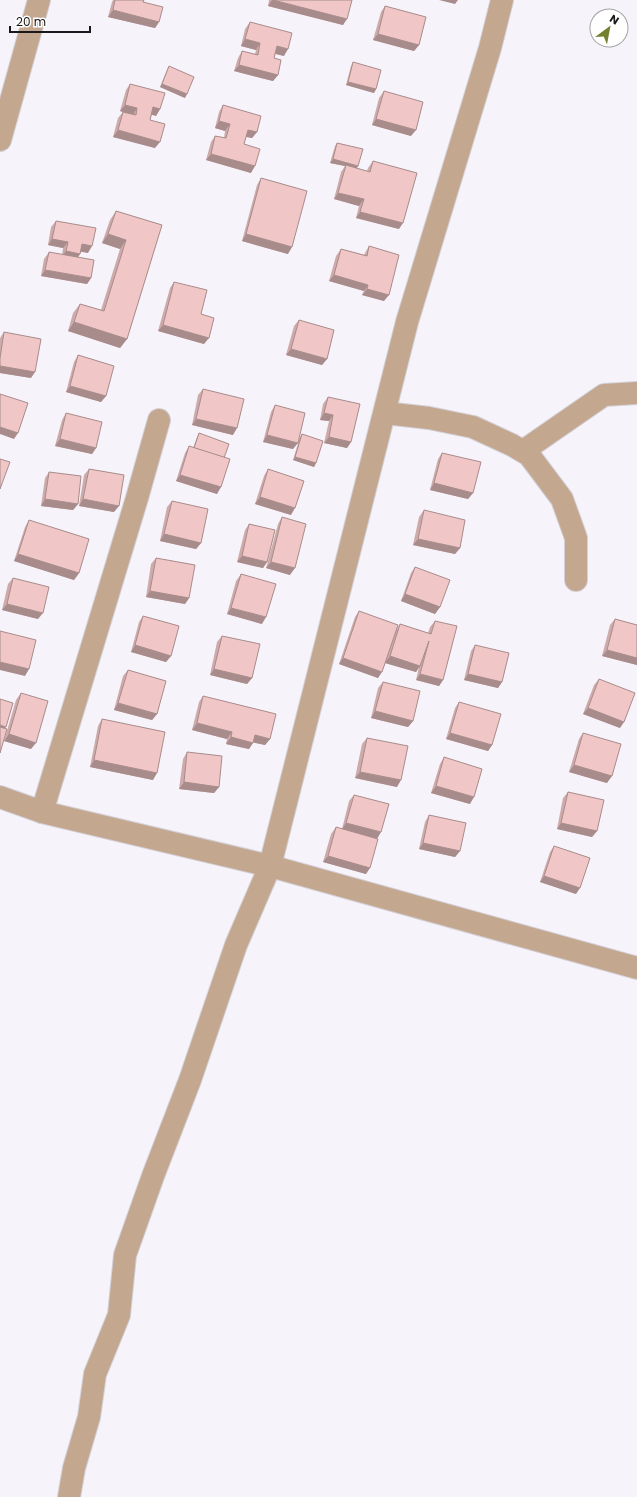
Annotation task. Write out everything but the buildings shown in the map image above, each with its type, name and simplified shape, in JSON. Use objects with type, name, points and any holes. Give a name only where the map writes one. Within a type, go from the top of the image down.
[{"type":"street","points":[[0,140],[39,0]]},
{"type":"street","points":[[69,1497],[74,1468],[89,1417],[95,1374],[119,1315],[125,1255],[152,1176],[190,1080],[236,945],[270,866],[407,322],[490,48],[502,0]]},
{"type":"street","points":[[523,451],[604,396],[637,393]]},
{"type":"street","points":[[384,413],[429,418],[473,427],[529,455],[562,499],[576,538],[576,580]]},
{"type":"street","points":[[42,812],[137,498],[159,420]]},
{"type":"street","points":[[0,797],[42,812],[270,866],[637,968]]}]
